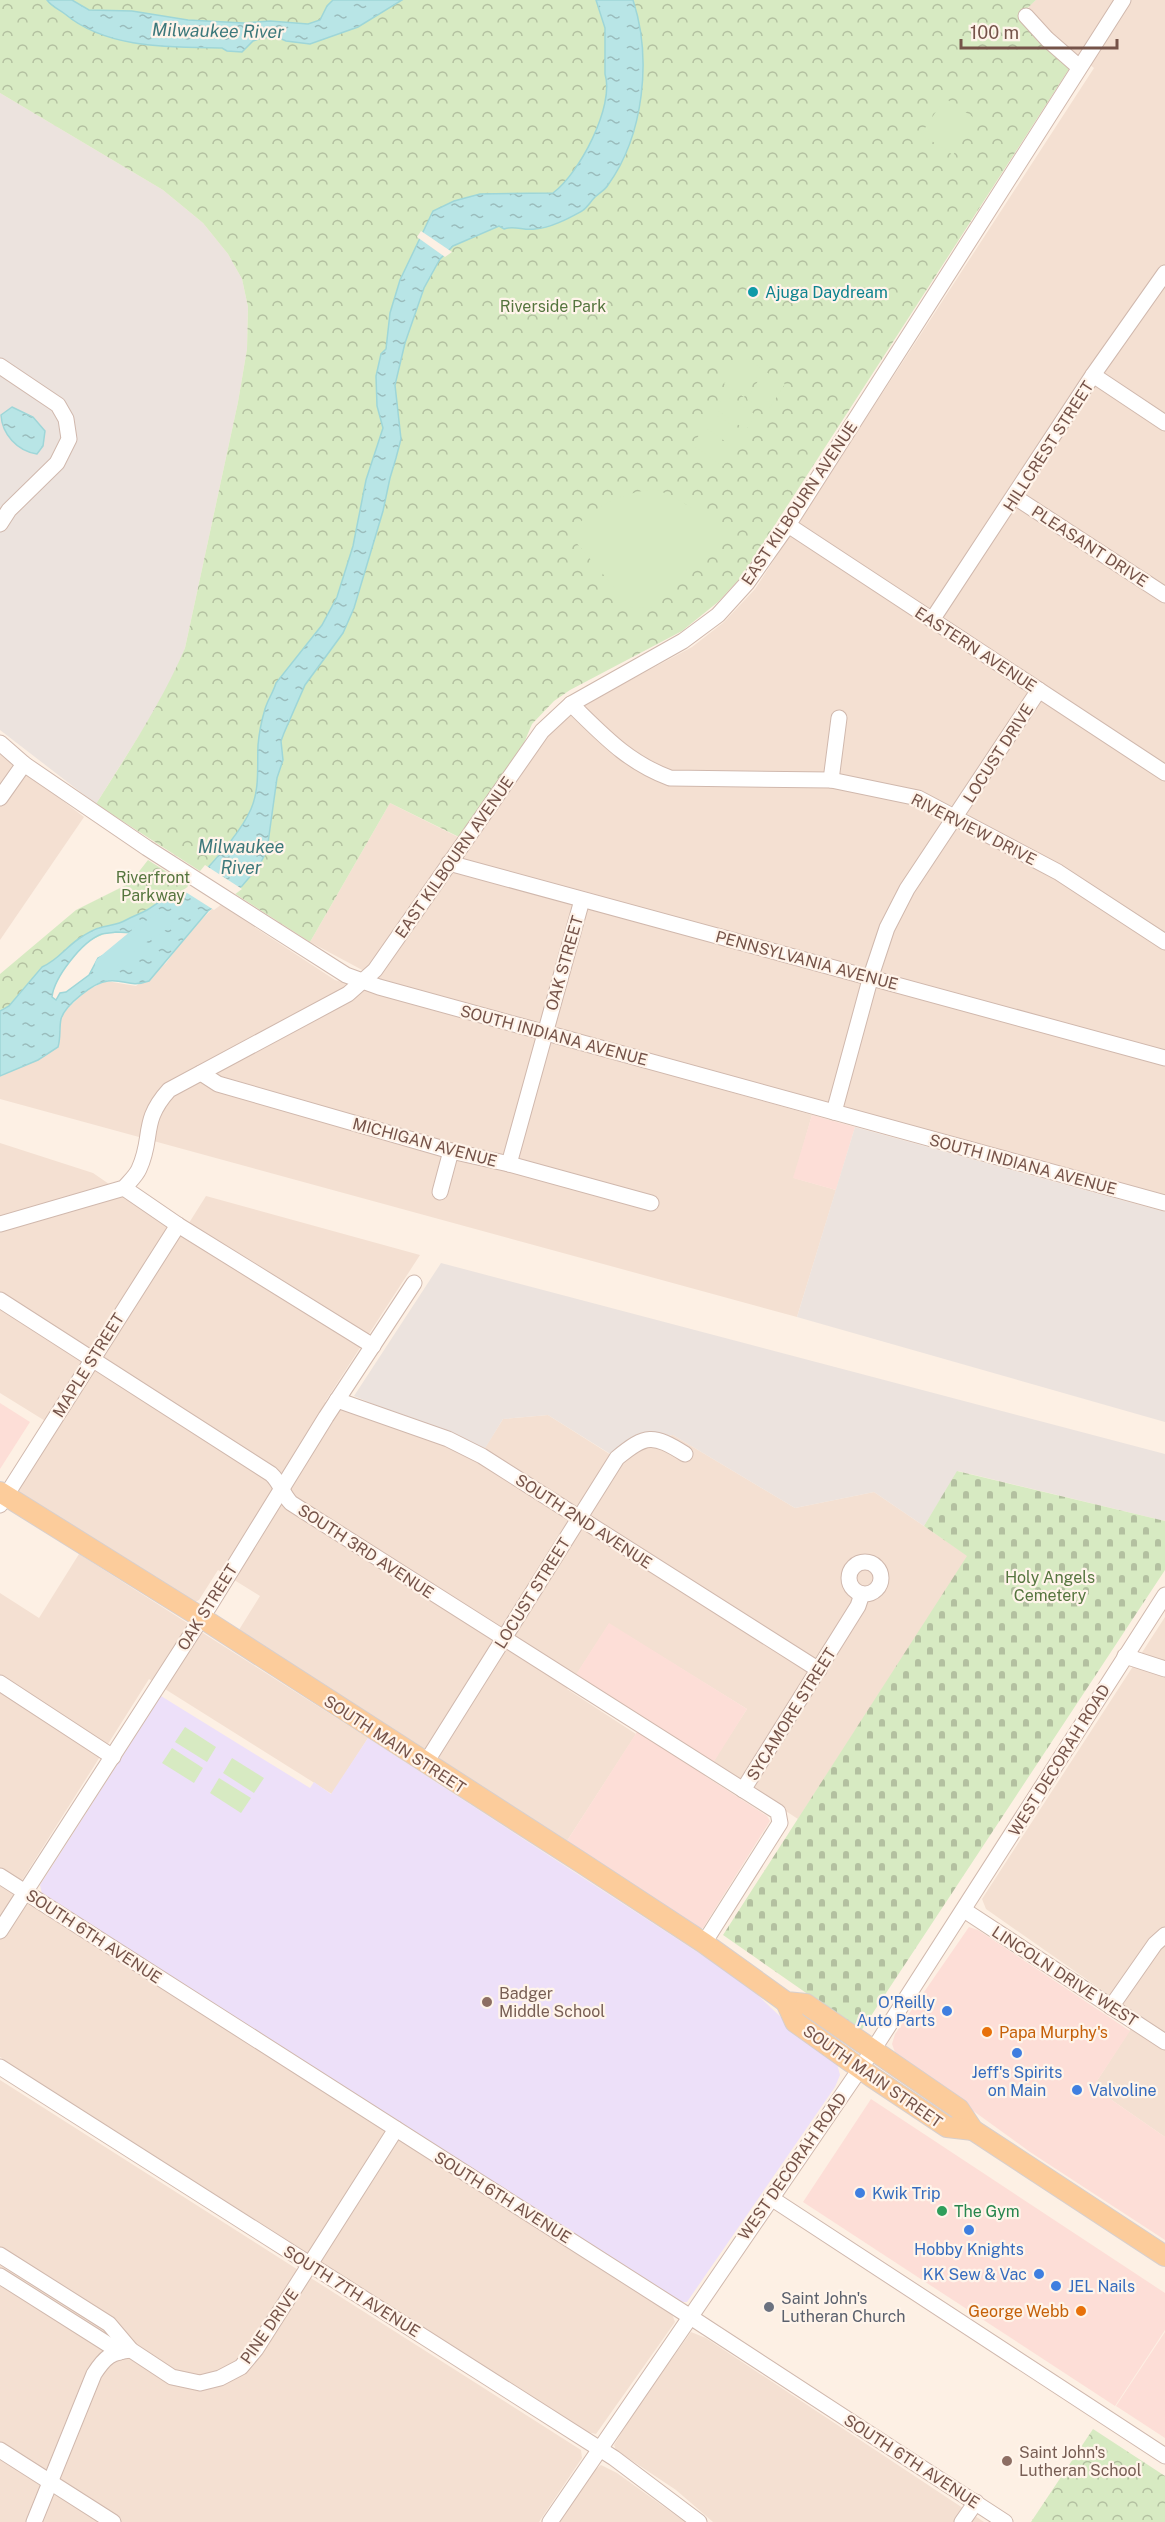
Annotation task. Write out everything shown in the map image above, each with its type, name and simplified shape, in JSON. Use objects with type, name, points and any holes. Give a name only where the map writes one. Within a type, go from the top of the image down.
[{"type":"main road","name":"SOUTH MAIN STREET","points":[[2,1498],[202,1618],[704,1943],[786,2002],[806,2004],[959,2109],[973,2130],[1165,2256]]},
{"type":"main road","name":"SOUTH MAIN STREET","points":[[786,2002],[795,2022],[860,2069],[947,2127],[973,2130]]},
{"type":"street","name":"EAST KILBOURN AVENUE","points":[[124,1188],[138,1172],[150,1117],[169,1090],[348,994],[362,982],[375,969],[542,731],[571,704],[683,641],[718,615],[747,583],[788,525],[1124,0]]},
{"type":"street","points":[[1026,16],[1047,39],[1079,67]]},
{"type":"street","name":"HILLCREST STREET","points":[[932,620],[1094,375],[1165,273]]},
{"type":"street","points":[[0,366],[58,405],[66,419],[69,439],[57,463],[9,510],[0,524]]},
{"type":"street","points":[[1094,375],[1165,423]]},
{"type":"street","name":"PLEASANT DRIVE","points":[[1015,497],[1165,595]]},
{"type":"street","name":"EASTERN AVENUE","points":[[788,525],[1165,773]]},
{"type":"street","name":"LOCUST DRIVE","points":[[834,1112],[871,976],[887,928],[907,889],[1039,690]]},
{"type":"street","name":"RIVERVIEW DRIVE","points":[[571,704],[620,751],[652,771],[670,778],[831,780],[918,798],[954,819],[1059,872],[1165,942]]},
{"type":"street","points":[[831,780],[839,718]]},
{"type":"street","name":"SOUTH INDIANA AVENUE","points":[[0,743],[24,764],[186,874],[346,975],[362,982],[1165,1203]]},
{"type":"street","points":[[0,798],[24,764]]},
{"type":"street","name":"PENNSYLVANIA AVENUE","points":[[449,863],[871,976],[1165,1058]]},
{"type":"street","name":"OAK STREET","points":[[509,1164],[582,900]]},
{"type":"street","name":"MICHIGAN AVENUE","points":[[201,1073],[219,1084],[452,1152],[509,1164],[651,1203]]},
{"type":"street","points":[[440,1192],[452,1152]]},
{"type":"street","points":[[0,1224],[124,1188],[178,1225],[373,1346]]},
{"type":"street","name":"MAPLE STREET","points":[[2,1498],[178,1225]]},
{"type":"street","name":"OAK STREET","points":[[0,1931],[202,1618],[337,1400],[414,1283]]},
{"type":"street","name":"SOUTH 3RD AVENUE","points":[[0,1300],[271,1474],[291,1503],[743,1790]]},
{"type":"street","name":"SOUTH 2ND AVENUE","points":[[337,1400],[448,1439],[482,1456],[819,1670]]},
{"type":"street","name":"LOCUST STREET","points":[[425,1764],[617,1458],[638,1441],[662,1440],[684,1454]]},
{"type":"street","name":"SYCAMORE STREET","points":[[704,1943],[780,1823],[778,1812],[743,1790],[858,1606],[862,1594]]},
{"type":"street","name":"WEST DECORAH ROAD","points":[[550,2522],[873,2050],[1165,1595]]},
{"type":"street","points":[[1125,1656],[1165,1670]]},
{"type":"street","points":[[0,1683],[113,1757]]},
{"type":"street","name":"SOUTH 6TH AVENUE","points":[[0,1875],[689,2316],[1005,2522]]},
{"type":"street","name":"LINCOLN DRIVE WEST","points":[[964,1910],[1165,2042]]},
{"type":"street","points":[[1112,2007],[1155,1944],[1165,1935]]},
{"type":"street","name":"SOUTH 7TH AVENUE","points":[[0,2067],[599,2449],[663,2493],[699,2522]]},
{"type":"street","name":"PINE DRIVE","points":[[0,2276],[100,2339],[172,2377],[200,2382],[220,2378],[241,2367],[256,2349],[396,2129]]},
{"type":"street","points":[[771,2198],[1165,2456]]},
{"type":"street","points":[[0,2255],[109,2324],[126,2351],[104,2358],[94,2374],[34,2522]]},
{"type":"street","points":[[0,2450],[113,2522]]},
{"type":"street","points":[[962,2522],[976,2502]]},
{"type":"shaded area","points":[[1036,0],[1165,0],[1165,1195],[379,979],[310,942],[390,803],[470,843],[560,720],[692,647],[724,622],[755,589],[1094,68],[1049,33],[1028,7]]},
{"type":"shaded area","points":[[0,93],[163,190],[203,223],[228,254],[242,279],[248,307],[247,349],[238,402],[185,648],[169,686],[96,804],[0,730]]},
{"type":"shaded area","points":[[0,753],[84,817],[0,940]]},
{"type":"shaded area","points":[[218,903],[335,980],[812,1115],[794,1178],[836,1190],[797,1317],[0,1099],[0,1076],[38,1060],[60,1026],[61,1018],[67,1009],[87,990],[106,981],[136,986],[166,963],[189,932]]},
{"type":"shaded area","points":[[812,1115],[855,1127],[836,1190],[793,1178]]},
{"type":"shaded area","points":[[855,1127],[1165,1212],[1165,1422],[797,1317]]},
{"type":"shaded area","points":[[0,1143],[93,1173],[182,1234],[206,1196],[420,1255],[325,1402],[441,1442],[476,1462],[503,1419],[548,1415],[619,1460],[633,1441],[673,1435],[795,1508],[874,1492],[968,1556],[798,1819],[712,1763],[747,1709],[609,1624],[567,1689],[636,1734],[565,1844],[237,1633],[260,1596],[218,1570],[199,1600],[193,1603],[17,1491],[55,1427],[0,1393]]},
{"type":"shaded area","points":[[441,1263],[1165,1454],[1165,1521],[958,1471],[924,1526],[874,1492],[795,1508],[673,1435],[633,1441],[620,1460],[548,1415],[503,1419],[484,1450],[354,1396]]},
{"type":"shaded area","points":[[0,1403],[30,1422],[0,1469]]},
{"type":"shaded area","points":[[79,1554],[368,1738],[332,1794],[149,1679],[14,1893],[672,2314],[675,2322],[596,2434],[587,2432],[0,2057],[0,1593],[39,1618]]},
{"type":"shaded area","points":[[1165,1617],[1165,2137],[1093,2087],[1139,2016],[986,1909],[982,1899]]},
{"type":"shaded area","points":[[609,1623],[747,1709],[705,1776],[767,1816],[770,1821],[703,1928],[699,1928],[565,1844],[644,1721],[575,1676]]},
{"type":"shaded area","name":"Badger Middle School","points":[[161,1696],[310,1788],[314,1782],[331,1794],[368,1738],[745,1983],[784,2020],[836,2060],[840,2075],[835,2087],[687,2302],[680,2302],[42,1894],[40,1885]]},
{"type":"shaded area","points":[[969,1927],[978,1930],[1130,2031],[1093,2087],[1165,2137],[1165,2240],[1030,2152],[896,2055],[892,2044],[895,2034]]},
{"type":"shaded area","points":[[0,2080],[581,2450],[582,2458],[539,2522],[0,2522]]},
{"type":"shaded area","points":[[871,2099],[1165,2293],[1165,2330],[1115,2406],[803,2202]]},
{"type":"shaded area","points":[[691,2332],[706,2338],[984,2522],[713,2522],[676,2490],[616,2450],[614,2445],[632,2415]]},
{"type":"shaded area","points":[[1165,2332],[1165,2438],[1116,2406]]},
{"type":"shaded area","points":[[601,2465],[617,2473],[685,2522],[560,2522],[594,2471]]},
{"type":"green space","name":"Riverside Park","points":[[0,0],[1036,0],[1020,15],[1068,65],[1069,69],[742,576],[718,602],[682,631],[570,690],[554,701],[532,724],[524,743],[459,837],[390,803],[310,942],[96,804],[155,709],[185,648],[238,402],[247,349],[248,307],[242,279],[228,254],[203,223],[163,190],[0,93]]},
{"type":"green space","points":[[945,98],[977,120],[953,155],[921,134]]},
{"type":"green space","points":[[742,356],[762,369],[744,397],[724,384]]},
{"type":"green space","points":[[764,371],[785,384],[767,412],[747,399]]},
{"type":"green space","points":[[725,395],[756,415],[746,430],[715,409]]},
{"type":"green space","points":[[713,413],[744,433],[735,448],[704,427]]},
{"type":"green space","points":[[702,431],[732,451],[723,466],[692,445]]},
{"type":"green space","points":[[654,489],[692,508],[724,537],[652,608],[631,607],[568,533],[607,503],[617,498]]},
{"type":"green space","name":"Riverfront Parkway","points":[[148,860],[189,886],[153,911],[72,949],[0,1027],[0,974],[76,910],[130,883]]},
{"type":"green space","name":"Holy Angels Cemetery","points":[[957,1471],[1165,1521],[1165,1570],[861,2031],[723,1935],[967,1556],[924,1526]]},
{"type":"green space","points":[[185,1727],[216,1747],[207,1762],[175,1742]]},
{"type":"green space","points":[[172,1748],[203,1768],[194,1783],[162,1763]]},
{"type":"green space","points":[[232,1758],[264,1778],[254,1793],[223,1773]]},
{"type":"green space","points":[[219,1778],[251,1798],[241,1813],[210,1793]]},
{"type":"green space","points":[[1093,2429],[1165,2476],[1165,2522],[1031,2522]]},
{"type":"water","name":"Milwaukee River","points":[[47,0],[72,0],[89,10],[132,11],[188,20],[308,24],[320,20],[333,0],[402,0],[358,27],[310,44],[286,41],[277,37],[261,38],[253,41],[242,52],[227,51],[222,48],[139,44],[119,40],[82,25]]},
{"type":"water","points":[[596,0],[633,0],[642,46],[641,96],[630,143],[608,185],[586,208],[566,220],[531,229],[504,229],[499,226],[453,246],[440,259],[424,288],[405,343],[395,385],[401,439],[383,511],[354,608],[343,633],[305,685],[281,741],[283,760],[277,778],[267,850],[259,866],[242,886],[208,911],[149,981],[132,984],[108,981],[95,985],[74,1001],[64,1013],[60,1022],[58,1047],[38,1060],[0,1076],[0,1011],[9,1006],[42,967],[93,930],[123,922],[164,899],[171,900],[186,893],[246,820],[256,793],[258,741],[266,705],[276,683],[322,625],[337,597],[353,546],[366,480],[383,428],[377,406],[376,376],[381,354],[386,349],[390,313],[400,280],[433,211],[454,201],[480,194],[553,193],[574,171],[593,138],[605,103],[607,88],[605,28]],"holes":[[[116,932],[153,934],[152,937],[134,947],[114,950],[98,958],[89,975],[66,992],[60,993],[56,1000],[52,997],[58,980],[70,961],[94,938]]]},
{"type":"water","points":[[12,407],[33,417],[45,431],[43,446],[37,454],[17,445],[4,429],[1,415]]},
{"type":"pier","points":[[421,231],[452,252],[445,257],[417,237]]},
{"type":"pier","points":[[205,865],[242,889],[214,910],[184,891]]},
{"type":"waterway","name":"Milwaukee River","points":[[104,965],[139,936],[163,921]]},
{"type":"place","name":"Ajuga Daydream","points":[[753,292]]},
{"type":"place","name":"Badger Middle School","points":[[487,2002]]},
{"type":"place","name":"O'Reilly Auto Parts","points":[[947,2011]]},
{"type":"place","name":"Papa Murphy's","points":[[987,2032]]},
{"type":"place","name":"Jeff's Spirits on Main","points":[[1017,2053]]},
{"type":"place","name":"Valvoline","points":[[1077,2090]]},
{"type":"place","name":"Kwik Trip","points":[[860,2193]]},
{"type":"place","name":"The Gym","points":[[942,2211]]},
{"type":"place","name":"Hobby Knights","points":[[969,2230]]},
{"type":"place","name":"KK Sew & Vac","points":[[1039,2274]]},
{"type":"place","name":"JEL Nails","points":[[1056,2286]]},
{"type":"place","name":"Saint John's Lutheran Church","points":[[769,2307]]},
{"type":"place","name":"George Webb","points":[[1081,2311]]},
{"type":"place","name":"Saint John's Lutheran School","points":[[1007,2461]]}]
